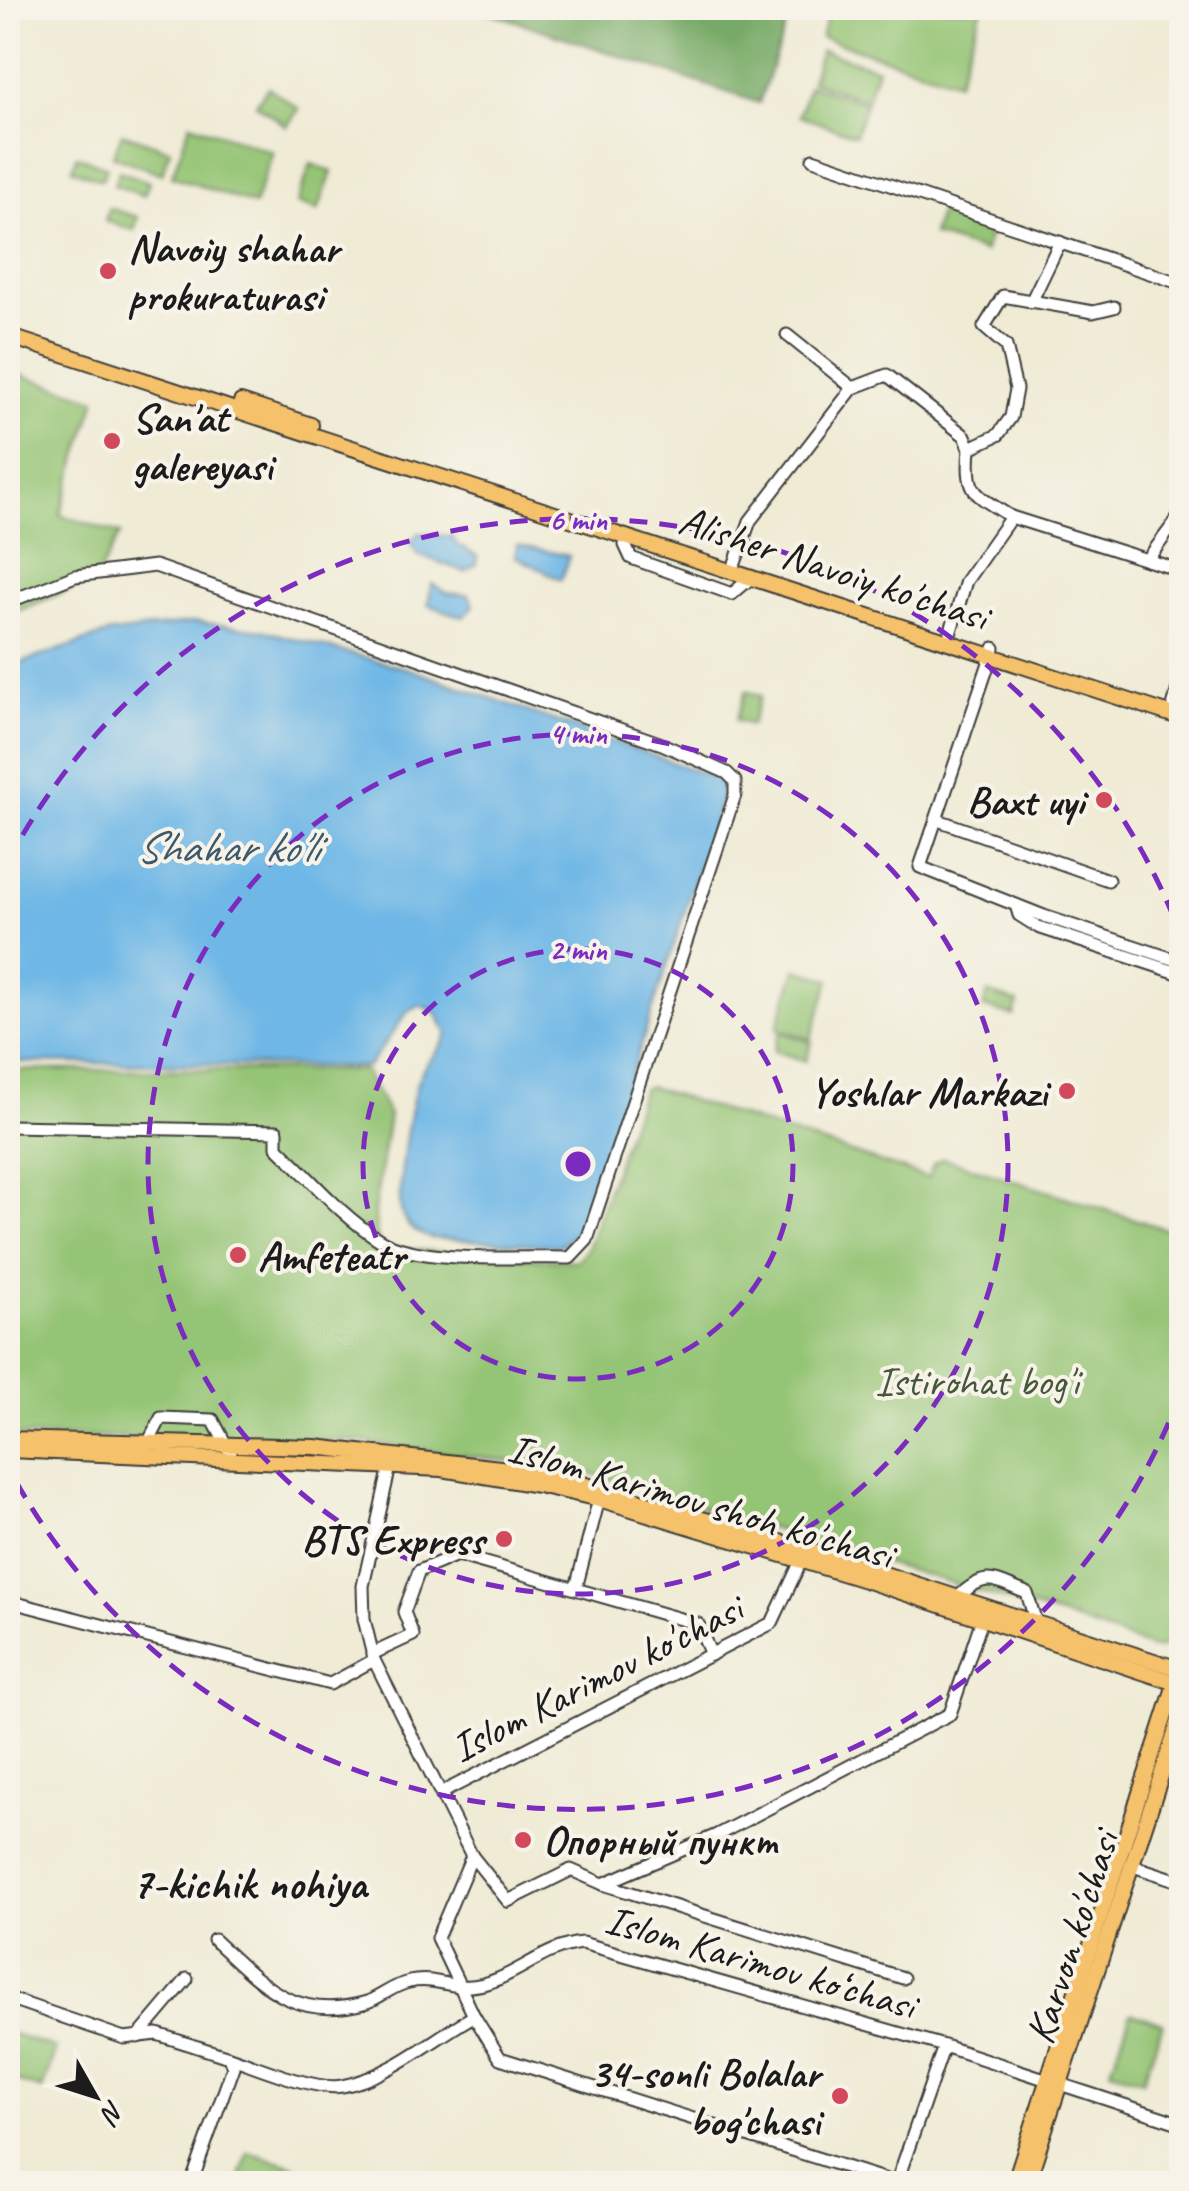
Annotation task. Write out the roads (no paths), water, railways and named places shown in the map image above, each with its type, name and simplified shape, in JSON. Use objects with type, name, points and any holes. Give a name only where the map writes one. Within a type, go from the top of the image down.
[{"type":"main road","name":"Alisher Navoiy ko'chasi","points":[[8,328],[1177,712]]},
{"type":"main road","name":"Alisher Navoiy ko'chasi","points":[[8,336],[188,390]]},
{"type":"main road","name":"Alisher Navoiy ko'chasi","points":[[578,516],[627,536],[950,634],[993,652]]},
{"type":"main road","name":"Islom Karimov shoh ko'chasi","points":[[8,1439],[391,1460],[586,1482],[957,1598],[1038,1631],[1180,1675]]},
{"type":"main road","name":"Islom Karimov shoh ko'chasi","points":[[8,1450],[146,1448]]},
{"type":"main road","name":"Islom Karimov shoh ko'chasi","points":[[391,1460],[599,1498],[982,1620],[1038,1631]]},
{"type":"main road","points":[[1014,2184],[1054,2083],[1180,1675]]},
{"type":"main road","name":"Karvon ko'chasi","points":[[1028,2184],[1054,2083],[1182,1712]]},
{"type":"street","points":[[812,160],[1182,284]]},
{"type":"street","points":[[1031,302],[1060,242]]},
{"type":"street","points":[[970,448],[998,435],[1011,418],[1016,389],[1006,346],[984,327],[1003,296],[1093,312],[1114,307]]},
{"type":"street","points":[[786,335],[853,388]]},
{"type":"street","points":[[627,536],[624,545],[630,558],[732,594],[743,570],[750,521],[853,388],[887,375],[965,436],[970,448],[971,491],[1011,518],[1182,572]]},
{"type":"street","points":[[1146,560],[1182,513]]},
{"type":"street","points":[[950,634],[966,581],[1011,518]]},
{"type":"street","points":[[8,602],[75,576],[155,566],[662,744],[727,773],[734,781],[735,796],[588,1240],[570,1258],[420,1252],[380,1240],[277,1146],[277,1131],[8,1126]]},
{"type":"street","points":[[993,652],[920,867],[1182,962]]},
{"type":"street","points":[[1177,712],[1182,672]]},
{"type":"street","points":[[938,820],[1108,880]]},
{"type":"street","points":[[1016,905],[1019,915],[1038,928],[1182,974]]},
{"type":"street","points":[[146,1448],[160,1418],[213,1420],[229,1451]]},
{"type":"street","points":[[391,1460],[363,1586],[364,1619],[373,1657],[472,1856],[437,1938],[460,1990],[500,2058],[896,2183],[944,2046]]},
{"type":"street","points":[[576,1588],[599,1498]]},
{"type":"street","points":[[8,1600],[330,1684],[414,1635],[404,1612],[419,1571],[457,1555],[698,1624],[711,1654]]},
{"type":"street","name":"Islom Karimov ko'chasi","points":[[440,1793],[772,1623],[801,1561]]},
{"type":"street","points":[[957,1598],[976,1580],[986,1578],[1027,1592],[1038,1631]]},
{"type":"street","points":[[603,1884],[717,1835],[950,1714],[982,1620]]},
{"type":"street","name":"Islom Karimov ko‘chasi","points":[[472,1856],[508,1901],[571,1870],[603,1884],[903,1978]]},
{"type":"street","points":[[1130,1865],[1182,1882]]},
{"type":"street","points":[[214,1940],[280,1998],[323,2009],[368,2002],[408,1982],[433,1982],[460,1990]]},
{"type":"street","name":"Islom Karimov ko‘chasi","points":[[460,1990],[498,1980],[562,1945],[582,1943],[944,2046],[1182,2124]]},
{"type":"street","points":[[138,2036],[188,1979]]},
{"type":"street","points":[[8,1998],[124,2038],[157,2034],[316,2084],[341,2086],[378,2072],[474,2016]]},
{"type":"street","points":[[191,2184],[233,2068],[229,2058]]},
{"type":"water","points":[[419,533],[453,537],[456,544],[477,556],[476,565],[465,572],[417,554],[410,542]]},
{"type":"water","points":[[517,545],[569,556],[561,580],[515,556]]},
{"type":"water","points":[[432,584],[447,593],[469,595],[474,606],[463,617],[428,605]]},
{"type":"water","name":"Shahar ko'li","points":[[196,622],[261,630],[409,669],[719,779],[722,797],[582,1226],[560,1246],[431,1238],[413,1230],[404,1219],[400,1203],[405,1143],[417,1083],[448,1034],[435,1011],[420,1005],[408,1011],[368,1067],[8,1062],[8,667],[107,634]]},
{"type":"place","name":"Navoiy shahar prokuraturasi","points":[[108,271]]},
{"type":"place","name":"San'at galereyasi","points":[[112,441]]},
{"type":"place","name":"Baxt uyi","points":[[1104,800]]},
{"type":"place","name":"Yoshlar Markazi","points":[[1067,1091]]},
{"type":"place","name":"Amfeteatr","points":[[238,1255]]},
{"type":"place","name":"BTS Express","points":[[504,1539]]},
{"type":"place","name":"Опорный пункт","points":[[523,1840]]},
{"type":"place","name":"34-sonli Bolalar bog'chasi","points":[[840,2096]]},
{"type":"district","name":"7-kichik nohiya","points":[[249,1882]]},
{"type":"park label","name":"Istirohat bog'i","points":[[977,1380]]}]
